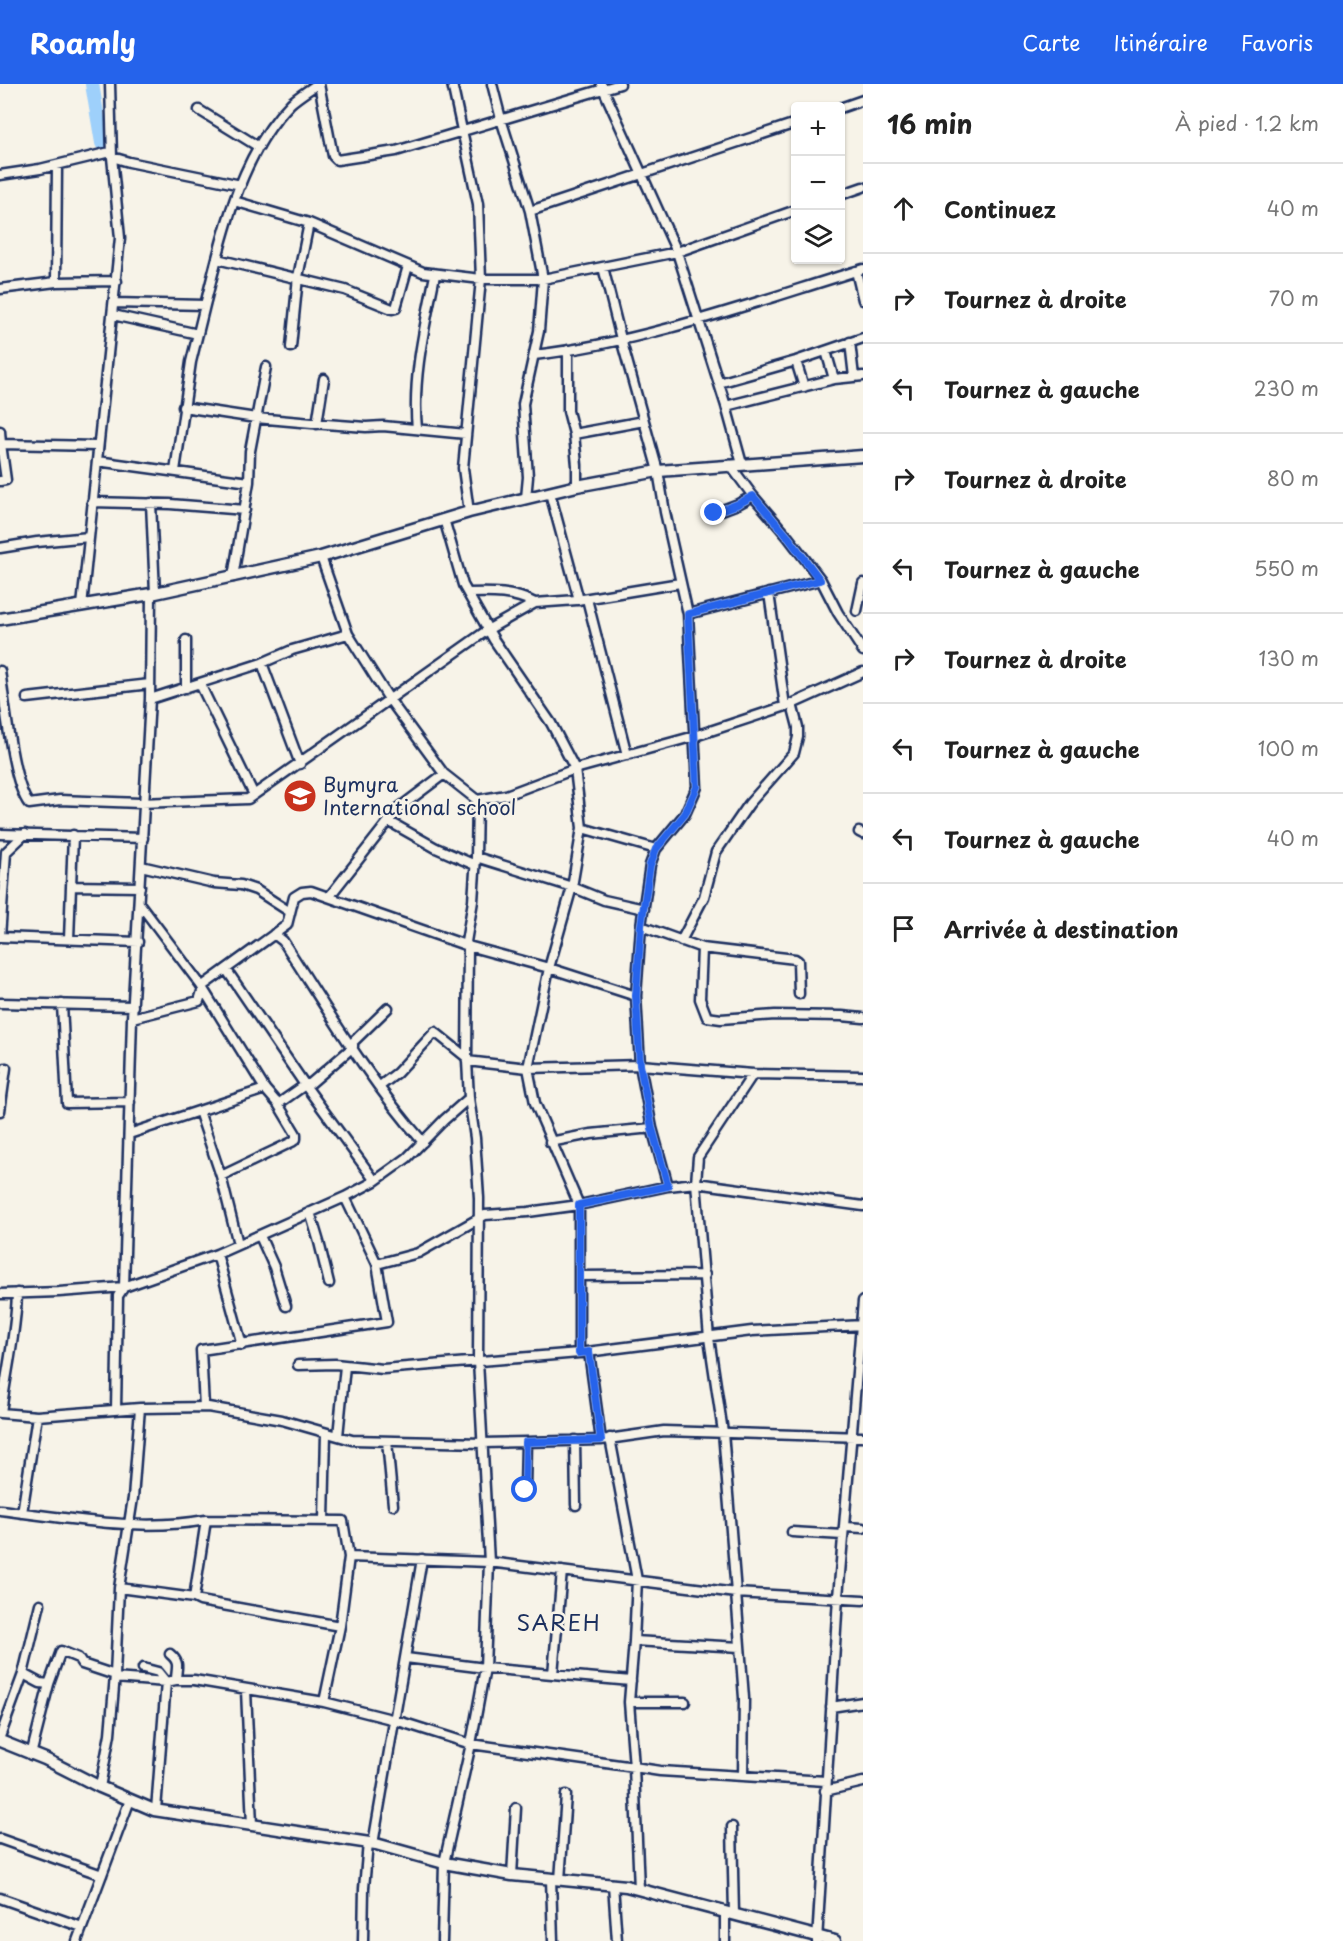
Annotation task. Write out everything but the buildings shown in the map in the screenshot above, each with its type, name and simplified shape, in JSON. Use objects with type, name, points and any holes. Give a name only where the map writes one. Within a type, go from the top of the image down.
[{"type":"street","points":[[82,606],[120,238],[112,157],[110,84]]},
{"type":"street","points":[[175,471],[183,407],[198,334],[234,201],[259,147],[278,118],[293,101],[318,84],[334,159],[396,151],[602,87],[621,84]]},
{"type":"street","points":[[452,84],[477,204],[481,279],[463,468],[469,512]]},
{"type":"street","points":[[492,84],[530,211],[543,279],[539,331],[523,404],[528,477],[526,498]]},
{"type":"street","points":[[602,87],[677,252],[726,406],[736,464],[753,496],[820,580],[863,651]]},
{"type":"street","points":[[845,106],[863,100]]},
{"type":"street","points":[[199,110],[259,147]]},
{"type":"street","points":[[530,211],[791,124]]},
{"type":"street","points":[[0,175],[57,166],[110,152],[112,157],[241,185]]},
{"type":"street","points":[[56,282],[57,166]]},
{"type":"street","points":[[845,193],[863,187]]},
{"type":"street","points":[[234,201],[309,223],[408,266],[435,275],[481,279],[543,279],[677,252],[791,211]]},
{"type":"street","points":[[291,347],[298,278],[309,223]]},
{"type":"street","points":[[217,259],[345,290],[394,309],[408,266]]},
{"type":"street","points":[[603,267],[658,471],[688,614],[697,787],[685,814],[656,849],[650,865],[641,926],[636,996],[640,1065],[652,1128],[668,1186]]},
{"type":"street","points":[[534,355],[621,339],[699,320],[859,270],[863,300]]},
{"type":"street","points":[[417,429],[415,382],[435,275]]},
{"type":"street","points":[[0,288],[56,282],[117,281]]},
{"type":"street","points":[[114,303],[205,305]]},
{"type":"street","points":[[113,315],[198,334]]},
{"type":"street","points":[[719,383],[796,362],[863,338]]},
{"type":"street","points":[[726,406],[834,379],[859,377],[850,342]]},
{"type":"street","points":[[568,350],[568,411],[574,434],[577,486]]},
{"type":"street","points":[[826,351],[834,379]]},
{"type":"street","points":[[796,362],[804,387]]},
{"type":"street","points":[[233,577],[249,482],[250,451],[266,367]]},
{"type":"street","points":[[317,424],[324,379]]},
{"type":"street","points":[[183,407],[317,424],[466,434]]},
{"type":"street","points":[[574,434],[644,421]]},
{"type":"street","points":[[0,431],[6,480],[0,481]]},
{"type":"street","points":[[2,444],[98,446]]},
{"type":"street","points":[[0,619],[153,594],[321,557],[469,512],[577,486],[658,471],[863,456]]},
{"type":"street","points":[[97,461],[249,482]]},
{"type":"street","points":[[550,493],[627,755]]},
{"type":"street","points":[[714,513],[753,496]]},
{"type":"street","points":[[92,502],[151,503],[245,510]]},
{"type":"street","points":[[116,1410],[118,1296],[124,1287],[132,1018],[150,699],[153,594],[151,503]]},
{"type":"street","points":[[444,519],[463,585],[551,723],[575,769],[582,828],[572,886],[549,968],[528,1068],[536,1103],[550,1142],[579,1205],[579,1276],[584,1352],[637,1580],[629,1702],[639,1889]]},
{"type":"street","points":[[0,548],[89,537]]},
{"type":"street","points":[[321,557],[348,634],[389,699],[444,774],[477,800],[507,795],[575,769],[695,736],[788,705],[863,672]]},
{"type":"street","points":[[688,614],[820,580]]},
{"type":"street","points":[[0,671],[11,743],[23,797],[29,804],[68,800],[144,802],[248,799],[489,629],[535,603],[583,599],[680,583]]},
{"type":"street","points":[[838,613],[860,611],[863,583]]},
{"type":"street","points":[[468,593],[499,592],[520,596],[535,603]]},
{"type":"street","points":[[681,941],[704,897],[716,852],[749,804],[794,753],[798,728],[788,705],[769,593]]},
{"type":"street","points":[[150,699],[262,663],[292,650],[348,634]]},
{"type":"street","points":[[186,640],[186,688]]},
{"type":"street","points":[[262,663],[300,764]]},
{"type":"street","points":[[27,698],[150,684]]},
{"type":"street","points":[[200,684],[254,795]]},
{"type":"street","points":[[0,746],[11,743]]},
{"type":"street","points":[[329,897],[399,808],[444,774]]},
{"type":"street","points":[[442,1941],[444,1863],[471,1744],[485,1668],[489,1562],[478,1361],[478,1220],[475,1138],[469,1098],[467,1061],[468,946],[466,942],[473,901],[477,800]]},
{"type":"street","points":[[390,822],[436,848],[572,886],[604,900],[644,909]]},
{"type":"street","points":[[582,828],[656,849]]},
{"type":"street","points":[[0,834],[143,838]]},
{"type":"street","points":[[25,834],[6,852],[0,937],[138,942]]},
{"type":"street","points":[[69,939],[73,836]]},
{"type":"street","points":[[141,866],[214,883],[241,885],[256,890],[290,912]]},
{"type":"street","points":[[71,886],[140,887]]},
{"type":"street","points":[[132,1018],[199,1001],[204,985],[287,925],[294,897],[302,892],[311,891],[468,946],[549,968],[636,996]]},
{"type":"street","points":[[139,903],[200,984],[202,991],[296,1134],[296,1139],[220,1176]]},
{"type":"street","points":[[641,926],[702,948],[795,959],[798,961],[799,994]]},
{"type":"street","points":[[274,934],[283,941],[380,1086],[403,1119],[423,1142]]},
{"type":"street","points":[[702,948],[700,999],[707,1017],[721,1019],[776,1015],[863,1018]]},
{"type":"street","points":[[226,969],[304,1084],[375,1181]]},
{"type":"street","points":[[0,1003],[133,1006]]},
{"type":"street","points":[[62,1004],[67,1103],[130,1102]]},
{"type":"street","points":[[278,1104],[304,1084],[311,1083],[353,1047],[353,1042],[388,1008]]},
{"type":"street","points":[[380,1086],[405,1065],[435,1032],[466,1057],[467,1061]]},
{"type":"street","points":[[467,1061],[528,1068],[640,1065],[753,1074],[863,1076]]},
{"type":"street","points":[[0,1111],[6,1068]]},
{"type":"street","points":[[743,1776],[744,1698],[736,1593],[723,1432],[710,1338],[696,1183],[698,1157],[753,1074]]},
{"type":"street","points":[[129,1134],[265,1089]]},
{"type":"street","points":[[0,1294],[124,1287],[217,1254],[345,1197],[375,1181],[407,1158],[444,1119],[469,1098]]},
{"type":"street","points":[[199,1111],[220,1176],[238,1244]]},
{"type":"street","points":[[550,1142],[591,1134],[652,1128]]},
{"type":"street","points":[[377,1264],[418,1253],[484,1215],[579,1205],[668,1186],[696,1183],[863,1206]]},
{"type":"street","points":[[204,1407],[201,1350],[387,1322],[377,1264],[345,1197]]},
{"type":"street","points":[[310,1212],[320,1242],[329,1283]]},
{"type":"street","points":[[260,1236],[274,1267],[286,1306]]},
{"type":"street","points":[[217,1254],[242,1345]]},
{"type":"street","points":[[579,1276],[705,1275]]},
{"type":"street","points":[[17,1293],[15,1336],[5,1377],[1,1413],[37,1416],[140,1408],[204,1407],[282,1420],[352,1440],[387,1441],[526,1442],[606,1439],[664,1431],[863,1437]]},
{"type":"street","points":[[817,1938],[838,1597],[852,1436],[860,1385],[863,1301]]},
{"type":"street","points":[[298,1365],[383,1369],[584,1352],[752,1331],[862,1325]]},
{"type":"street","points":[[338,1436],[345,1366]]},
{"type":"street","points":[[100,1787],[110,1734],[119,1588],[129,1525],[140,1408]]},
{"type":"street","points":[[22,1513],[37,1416]]},
{"type":"street","points":[[324,1521],[326,1433]]},
{"type":"street","points":[[575,1440],[576,1505]]},
{"type":"street","points":[[387,1441],[393,1505]]},
{"type":"street","points":[[525,1490],[526,1442]]},
{"type":"street","points":[[0,1510],[129,1525],[189,1523],[206,1520],[344,1521],[349,1557],[340,1626],[324,1702]]},
{"type":"street","points":[[194,1598],[206,1520]]},
{"type":"street","points":[[792,1532],[844,1531],[863,1528]]},
{"type":"street","points":[[349,1557],[489,1562],[736,1593],[863,1600]]},
{"type":"street","points":[[363,1941],[364,1887],[422,1559]]},
{"type":"street","points":[[554,1674],[562,1571]]},
{"type":"street","points":[[119,1588],[194,1598],[200,1601],[340,1626]]},
{"type":"street","points":[[40,1604],[23,1674],[0,1739],[130,1800],[156,1810],[371,1843],[444,1863],[512,1875],[613,1884],[639,1889],[835,1941]]},
{"type":"street","points":[[634,1641],[740,1647]]},
{"type":"street","points":[[31,1755],[49,1684],[62,1651],[78,1658],[82,1664],[115,1676],[171,1681],[194,1680],[324,1702],[395,1720],[471,1744],[634,1767],[826,1781]]},
{"type":"street","points":[[156,1810],[171,1681],[178,1664],[170,1654]]},
{"type":"street","points":[[406,1658],[485,1668],[631,1680]]},
{"type":"street","points":[[144,1668],[158,1672],[171,1681]]},
{"type":"street","points":[[23,1674],[40,1683],[49,1684]]},
{"type":"street","points":[[246,1690],[252,1825]]},
{"type":"street","points":[[629,1702],[685,1702]]},
{"type":"street","points":[[831,1707],[863,1702]]},
{"type":"street","points":[[825,1791],[863,1782]]},
{"type":"street","points":[[553,1941],[555,1879],[566,1795]]},
{"type":"street","points":[[77,1941],[130,1800]]},
{"type":"street","points":[[512,1875],[516,1808]]},
{"type":"street","points":[[726,1941],[732,1827]]},
{"type":"street","points":[[0,1839],[102,1875]]},
{"type":"street","points":[[613,1884],[617,1941]]},
{"type":"street","points":[[0,1898],[82,1927]]},
{"type":"waterway","points":[[92,84],[102,143],[110,152]]},
{"type":"place","name":"Bymyra International school","points":[[300,796]]},
{"type":"district","name":"SAREH","points":[[559,1621]]},
{"type":"route","points":[[525,1490],[526,1442],[601,1440],[589,1352],[579,1353],[579,1205],[668,1186],[652,1128],[640,1065],[636,996],[641,926],[650,865],[656,849],[685,814],[697,787],[688,614],[820,580],[753,496],[714,513]]}]
